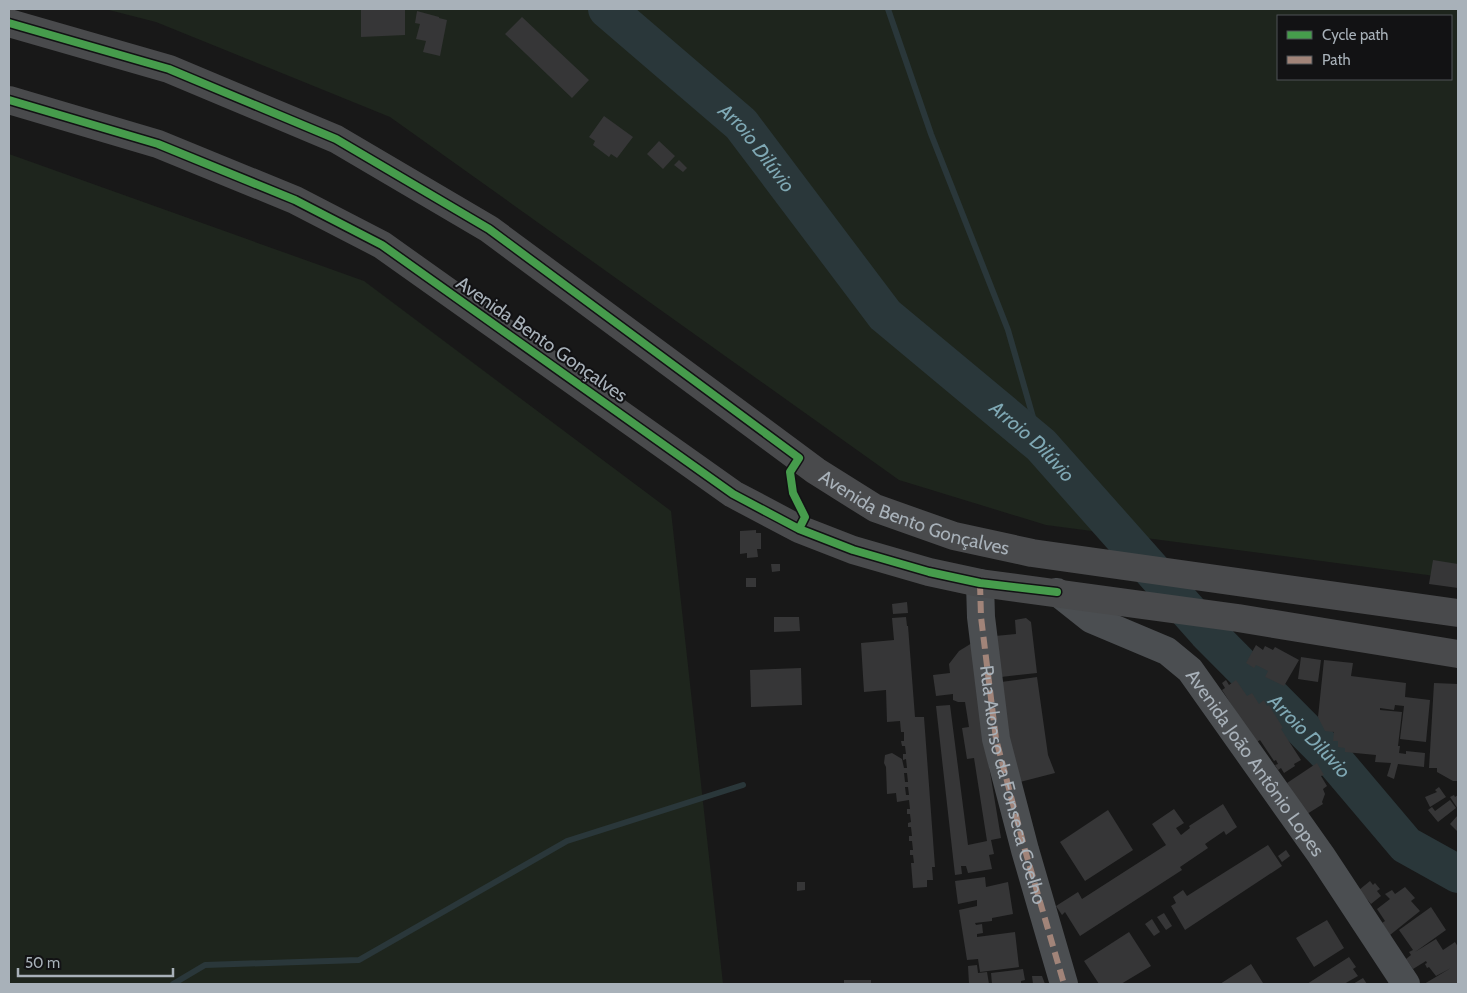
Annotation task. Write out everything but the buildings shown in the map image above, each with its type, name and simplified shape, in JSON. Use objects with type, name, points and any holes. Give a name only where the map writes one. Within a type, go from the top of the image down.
[{"type":"main road","name":"Avenida Bento Gonçalves","points":[[9,23],[170,69],[336,139],[489,229],[810,466],[875,508],[954,536],[1032,553],[1458,612]]},
{"type":"main road","name":"Avenida Bento Gonçalves","points":[[9,100],[158,144],[295,200],[382,245],[733,494],[800,530],[853,550],[929,572],[980,583],[1238,618],[1458,654]]},
{"type":"street","name":"Rua Alonso da Fonseca Coelho","points":[[980,583],[981,616],[996,739],[1025,850],[1064,984]]},
{"type":"street","name":"Avenida João Antônio Lopes","points":[[1057,592],[1091,619],[1167,651],[1190,670],[1321,854],[1406,984]]},
{"type":"shaded area","points":[[105,9],[1458,9],[1458,579],[1046,525],[899,480],[390,117],[156,22]]},
{"type":"shaded area","points":[[9,154],[364,281],[671,511],[723,984],[9,984]]},
{"type":"waterway","name":"Arroio Dilúvio","points":[[607,9],[741,124],[885,315],[1041,445],[1207,632],[1334,760],[1406,845],[1458,874]]},
{"type":"waterway","points":[[888,9],[931,134],[1008,330],[1041,445]]},
{"type":"waterway","points":[[173,984],[205,965],[359,960],[567,841],[743,785]]},
{"type":"marked path","points":[[980,583],[981,617],[996,739],[1025,850],[1064,984]]},
{"type":"cycle path","points":[[9,23],[169,69],[336,139],[489,229],[799,458],[790,472],[793,493],[805,517],[799,529]]},
{"type":"cycle path","points":[[9,100],[158,144],[295,200],[382,245],[733,494],[799,529],[853,550],[929,572],[980,583],[1057,592]]}]
